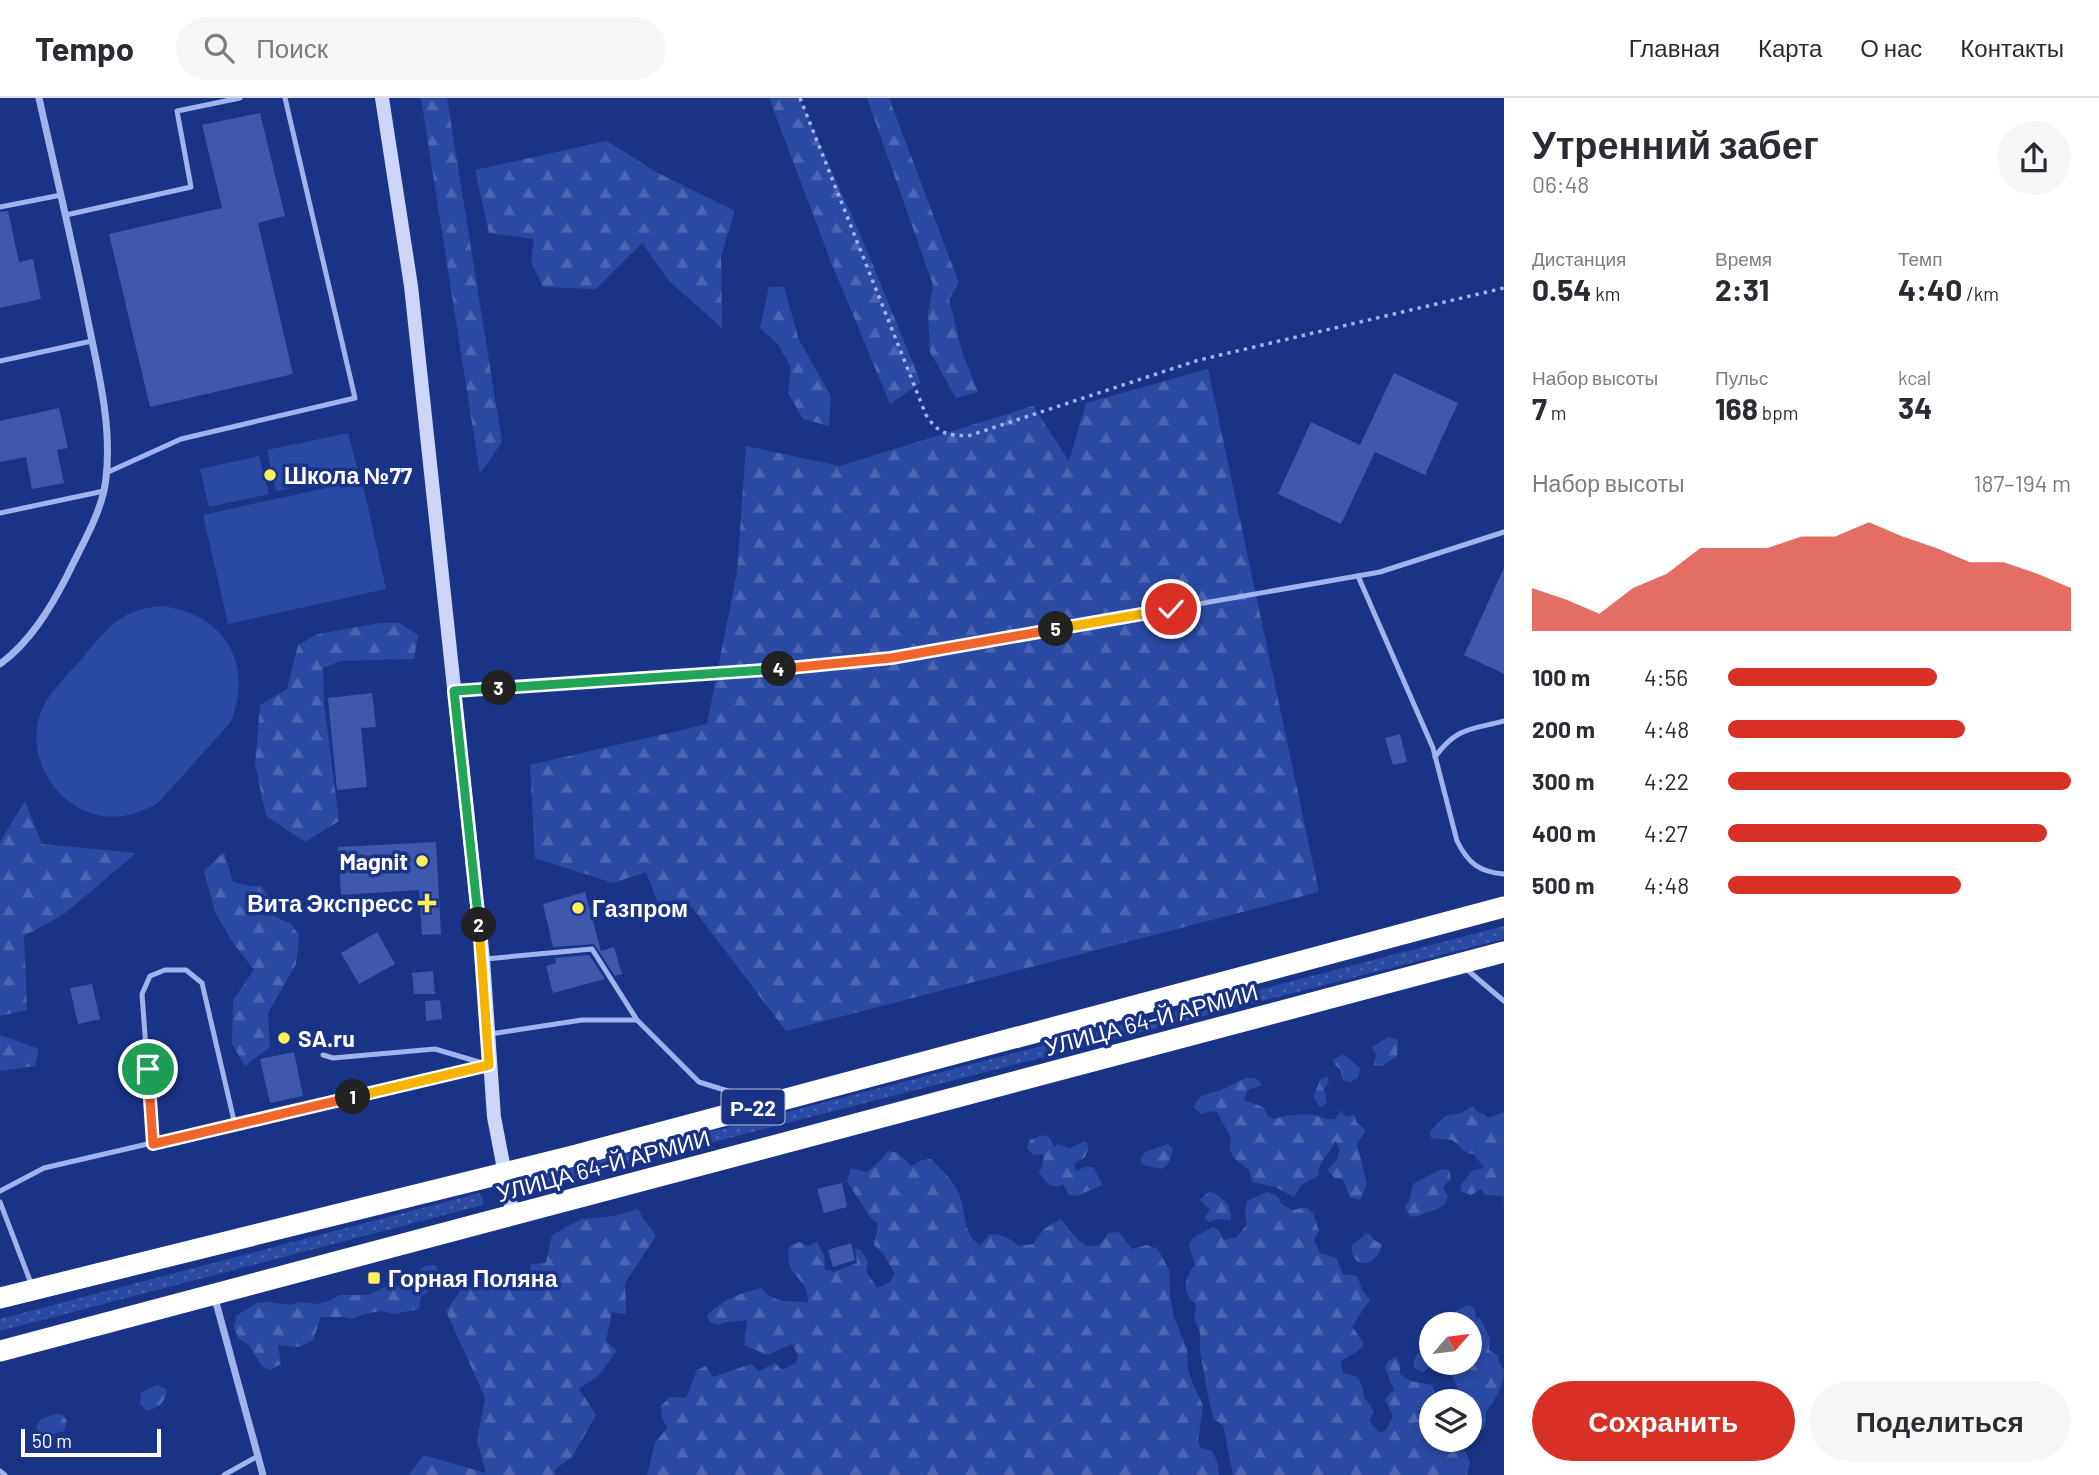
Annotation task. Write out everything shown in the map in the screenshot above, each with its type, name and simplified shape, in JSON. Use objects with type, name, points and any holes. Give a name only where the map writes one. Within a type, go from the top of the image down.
[{"type":"highway","name":"УЛИЦА 64-Й АРМИИ","points":[[0,1298],[573,1156],[1504,907]]},
{"type":"highway","name":"УЛИЦА 64-Й АРМИИ","points":[[0,1351],[1504,952]]},
{"type":"main road","points":[[382,98],[411,286],[483,959],[494,1117],[513,1216]]},
{"type":"street","points":[[0,664],[17,649],[47,613],[104,491],[106,473],[106,426],[92,341],[39,98]]},
{"type":"street","points":[[214,1295],[263,1475]]},
{"type":"lane","points":[[66,215],[191,187],[177,111],[240,98]]},
{"type":"lane","points":[[106,473],[181,439],[355,398],[285,98]]},
{"type":"lane","points":[[0,207],[61,195]]},
{"type":"lane","points":[[0,361],[92,341]]},
{"type":"lane","points":[[0,513],[104,491]]},
{"type":"lane","points":[[454,691],[787,669],[891,658],[1380,572],[1504,532]]},
{"type":"lane","points":[[1358,576],[1435,757],[1457,841],[1464,855],[1475,867],[1504,874]]},
{"type":"lane","points":[[1435,757],[1457,733],[1504,721]]},
{"type":"lane","points":[[483,959],[592,949],[637,1020],[699,1082],[766,1103]]},
{"type":"lane","points":[[1460,964],[1504,1001]]},
{"type":"lane","points":[[153,1144],[142,994],[150,976],[165,970],[186,970],[202,983],[235,1125]]},
{"type":"lane","points":[[487,1035],[582,1020],[637,1020]]},
{"type":"lane","points":[[323,1055],[333,1058],[435,1049],[489,1065]]},
{"type":"lane","points":[[0,1191],[44,1168],[489,1065]]},
{"type":"lane","points":[[0,1202],[33,1289]]},
{"type":"lane","points":[[224,1475],[258,1456]]},
{"type":"lane","points":[[0,1471],[5,1475]]},
{"type":"path","points":[[800,98],[926,415],[934,427],[948,435],[968,436],[1199,360],[1504,288]]},
{"type":"green space","points":[[421,98],[447,98],[502,442],[480,474]]},
{"type":"green space","points":[[769,98],[799,98],[861,236],[921,383],[890,404],[831,262]]},
{"type":"green space","points":[[867,98],[889,98],[959,283],[949,299],[962,352],[978,392],[956,398],[930,352],[928,313],[933,285]]},
{"type":"green space","points":[[607,141],[656,172],[735,211],[721,256],[722,328],[669,281],[642,243],[596,289],[543,287],[531,261],[534,239],[489,233],[475,170]]},
{"type":"green space","points":[[769,287],[784,287],[799,340],[831,396],[829,426],[803,419],[788,393],[791,368],[779,345],[760,328]]},
{"type":"green space","points":[[1208,369],[1319,892],[786,1031],[692,907],[663,916],[646,872],[613,883],[535,858],[530,765],[707,724],[737,572],[746,446],[840,466],[1033,406],[1069,461],[1086,403]]},
{"type":"green space","points":[[348,433],[359,475],[276,491],[267,450]]},
{"type":"green space","points":[[259,456],[269,494],[209,507],[200,469]]},
{"type":"green space","points":[[362,480],[386,589],[228,624],[203,515]]},
{"type":"green space","points":[[162,606],[184,611],[203,620],[218,631],[229,646],[239,681],[237,702],[230,723],[158,803],[123,816],[103,816],[85,811],[55,788],[45,771],[38,753],[36,734],[40,715],[54,691],[110,627],[126,615]]},
{"type":"green space","points":[[380,623],[399,623],[418,635],[414,659],[340,661],[323,668],[324,703],[339,821],[305,842],[266,816],[255,764],[260,705],[287,689],[298,645],[318,634]]},
{"type":"green space","points":[[25,801],[42,844],[136,853],[63,915],[24,936],[27,1010],[0,1016],[0,842]]},
{"type":"green space","points":[[224,852],[233,882],[261,886],[268,896],[264,911],[291,924],[299,935],[296,964],[268,1013],[270,1047],[245,1066],[232,1044],[233,1000],[254,970],[233,943],[215,912],[204,871]]},
{"type":"green space","points":[[1504,926],[1504,939],[530,1189],[520,1188],[517,1184],[525,1180]]},
{"type":"green space","points":[[0,1035],[39,1049],[35,1066],[0,1071]]},
{"type":"green space","points":[[1389,1037],[1398,1040],[1397,1056],[1382,1066],[1374,1065],[1376,1055],[1372,1047]]},
{"type":"green space","points":[[1343,1054],[1360,1068],[1358,1078],[1350,1082],[1343,1080],[1341,1070],[1333,1060]]},
{"type":"green space","points":[[1327,1076],[1329,1082],[1324,1089],[1327,1103],[1320,1107],[1313,1097],[1320,1080]]},
{"type":"green space","points":[[1246,1078],[1256,1078],[1262,1085],[1248,1090],[1244,1100],[1263,1107],[1268,1116],[1275,1119],[1313,1115],[1335,1119],[1341,1111],[1346,1117],[1354,1115],[1357,1123],[1365,1129],[1357,1144],[1367,1184],[1360,1200],[1350,1197],[1343,1180],[1335,1178],[1327,1170],[1336,1161],[1340,1149],[1335,1141],[1319,1169],[1319,1175],[1301,1185],[1294,1197],[1275,1187],[1252,1182],[1249,1170],[1234,1158],[1230,1150],[1231,1138],[1217,1112],[1201,1114],[1193,1107],[1201,1096]]},
{"type":"green space","points":[[1473,1106],[1477,1112],[1488,1118],[1504,1112],[1504,1207],[1503,1196],[1485,1195],[1481,1189],[1471,1195],[1462,1192],[1460,1186],[1472,1171],[1484,1168],[1474,1154],[1467,1153],[1452,1140],[1431,1138],[1430,1132],[1445,1116],[1461,1113]]},
{"type":"green space","points":[[1043,1135],[1050,1138],[1054,1147],[1058,1144],[1070,1148],[1085,1141],[1089,1148],[1085,1157],[1074,1164],[1076,1171],[1093,1167],[1103,1185],[1076,1196],[1069,1195],[1063,1184],[1057,1187],[1048,1184],[1038,1171],[1042,1167],[1044,1154],[1034,1155],[1027,1148],[1030,1140]]},
{"type":"green space","points":[[1168,1144],[1173,1149],[1168,1163],[1162,1169],[1144,1165],[1140,1160],[1145,1152]]},
{"type":"green space","points":[[888,1151],[898,1153],[911,1166],[931,1159],[947,1175],[957,1189],[967,1229],[980,1245],[990,1234],[1006,1237],[1018,1246],[1033,1244],[1044,1229],[1061,1219],[1077,1238],[1089,1246],[1102,1242],[1108,1233],[1119,1232],[1132,1249],[1147,1245],[1158,1249],[1169,1270],[1174,1317],[1187,1349],[1188,1370],[1203,1405],[1198,1441],[1201,1448],[1212,1451],[1219,1475],[647,1475],[655,1443],[667,1428],[661,1406],[670,1397],[686,1398],[697,1370],[706,1366],[713,1377],[751,1364],[759,1371],[775,1363],[782,1370],[796,1363],[798,1355],[792,1344],[767,1355],[744,1345],[747,1320],[718,1325],[710,1322],[707,1316],[732,1298],[761,1288],[777,1299],[808,1303],[805,1287],[790,1265],[789,1247],[799,1242],[809,1246],[817,1242],[824,1255],[825,1270],[834,1272],[857,1263],[855,1248],[862,1251],[868,1263],[866,1271],[877,1288],[890,1282],[895,1274],[884,1255],[874,1245],[878,1224],[870,1217],[847,1181],[851,1168],[867,1172]]},
{"type":"green space","points":[[1441,1169],[1449,1170],[1451,1179],[1443,1187],[1448,1196],[1446,1203],[1416,1217],[1409,1215],[1405,1206],[1413,1184]]},
{"type":"green space","points":[[1210,1191],[1226,1202],[1231,1220],[1209,1222],[1205,1217],[1210,1209],[1200,1199]]},
{"type":"green space","points":[[1267,1192],[1279,1197],[1281,1204],[1293,1210],[1306,1207],[1313,1213],[1319,1231],[1314,1240],[1320,1253],[1336,1258],[1343,1274],[1357,1276],[1370,1300],[1352,1326],[1364,1344],[1341,1361],[1343,1373],[1358,1377],[1364,1397],[1374,1411],[1369,1421],[1380,1433],[1386,1430],[1393,1416],[1385,1399],[1394,1390],[1385,1368],[1388,1361],[1396,1357],[1400,1364],[1400,1374],[1411,1381],[1432,1385],[1434,1389],[1419,1389],[1419,1452],[1466,1452],[1470,1463],[1467,1475],[1233,1475],[1223,1425],[1214,1419],[1210,1406],[1200,1351],[1200,1332],[1194,1318],[1196,1304],[1188,1295],[1186,1285],[1188,1275],[1195,1265],[1189,1245],[1193,1238],[1213,1227],[1224,1240],[1237,1237],[1247,1224],[1247,1201]]},
{"type":"green space","points":[[479,1193],[483,1205],[0,1331],[0,1319]]},
{"type":"green space","points":[[637,1209],[656,1236],[625,1283],[626,1314],[612,1312],[606,1341],[617,1351],[598,1376],[579,1389],[596,1415],[572,1457],[554,1470],[556,1475],[409,1475],[423,1455],[486,1473],[477,1441],[485,1398],[446,1311],[462,1288],[495,1283],[526,1289],[531,1264],[546,1263],[552,1235],[581,1219],[614,1216]]},
{"type":"green space","points":[[1365,1233],[1382,1244],[1372,1261],[1361,1263],[1353,1255],[1351,1247]]},
{"type":"green space","points":[[435,1265],[439,1271],[438,1282],[421,1297],[419,1309],[395,1314],[381,1311],[353,1319],[321,1317],[313,1340],[300,1347],[278,1345],[281,1364],[270,1370],[262,1366],[249,1345],[239,1339],[234,1328],[236,1316],[257,1303],[316,1304],[340,1295],[368,1295],[389,1285],[398,1286],[425,1266]]},
{"type":"green space","points":[[1467,1305],[1474,1307],[1475,1312],[1455,1312]]},
{"type":"green space","points":[[1482,1322],[1490,1338],[1489,1350],[1498,1355],[1504,1371],[1500,1388],[1486,1412],[1483,1429],[1482,1389],[1459,1389],[1452,1376],[1482,1376]]},
{"type":"green space","points":[[1419,1353],[1419,1370],[1414,1368],[1415,1357]]},
{"type":"green space","points":[[157,1385],[167,1389],[165,1398],[159,1406],[147,1411],[140,1404],[141,1393]]},
{"type":"green space","points":[[56,1414],[63,1415],[67,1421],[64,1431],[42,1437],[36,1427],[41,1419]]},
{"type":"building","points":[[260,113],[285,216],[258,223],[293,374],[150,407],[109,234],[222,208],[202,125]]},
{"type":"building","points":[[8,211],[19,262],[33,259],[41,299],[0,308],[0,212]]},
{"type":"building","points":[[1394,373],[1458,403],[1425,475],[1375,452],[1341,524],[1278,494],[1311,422],[1360,445]]},
{"type":"building","points":[[59,408],[68,448],[57,450],[64,483],[32,489],[26,457],[0,462],[0,421]]},
{"type":"building","points":[[1504,568],[1504,674],[1464,655]]},
{"type":"building","points":[[372,693],[376,727],[361,728],[367,787],[337,790],[328,698]]},
{"type":"building","points":[[1400,734],[1407,762],[1393,765],[1385,738]]},
{"type":"building","points":[[436,842],[441,934],[422,935],[419,890],[341,895],[338,847]]},
{"type":"building","points":[[585,892],[601,951],[614,947],[622,974],[615,976],[594,944],[553,947],[543,904]]},
{"type":"building","points":[[377,932],[395,964],[359,984],[341,953]]},
{"type":"building","points":[[589,955],[605,979],[553,993],[546,966],[556,963],[555,958]]},
{"type":"building","points":[[433,971],[435,994],[414,994],[412,973]]},
{"type":"building","points":[[92,984],[100,1019],[78,1024],[70,988]]},
{"type":"building","points":[[440,1000],[442,1019],[426,1021],[425,1001]]},
{"type":"building","points":[[294,1052],[303,1096],[270,1103],[260,1059]]},
{"type":"building","points":[[842,1183],[847,1207],[824,1213],[817,1189]]},
{"type":"building","points":[[851,1243],[855,1260],[833,1267],[828,1250]]},
{"type":"place","name":"Школа №77","points":[[270,475]]},
{"type":"place","name":"Magnit","points":[[422,861]]},
{"type":"place","name":"Вита Экспресс","points":[[427,903]]},
{"type":"place","name":"Газпром","points":[[578,908]]},
{"type":"place","name":"SA.ru","points":[[284,1038]]},
{"type":"place","name":"Горная Поляна","points":[[374,1278]]},
{"type":"route","points":[[148,1069],[153,1144],[489,1065],[483,959],[454,691],[801,668],[891,658],[1171,609]]}]
